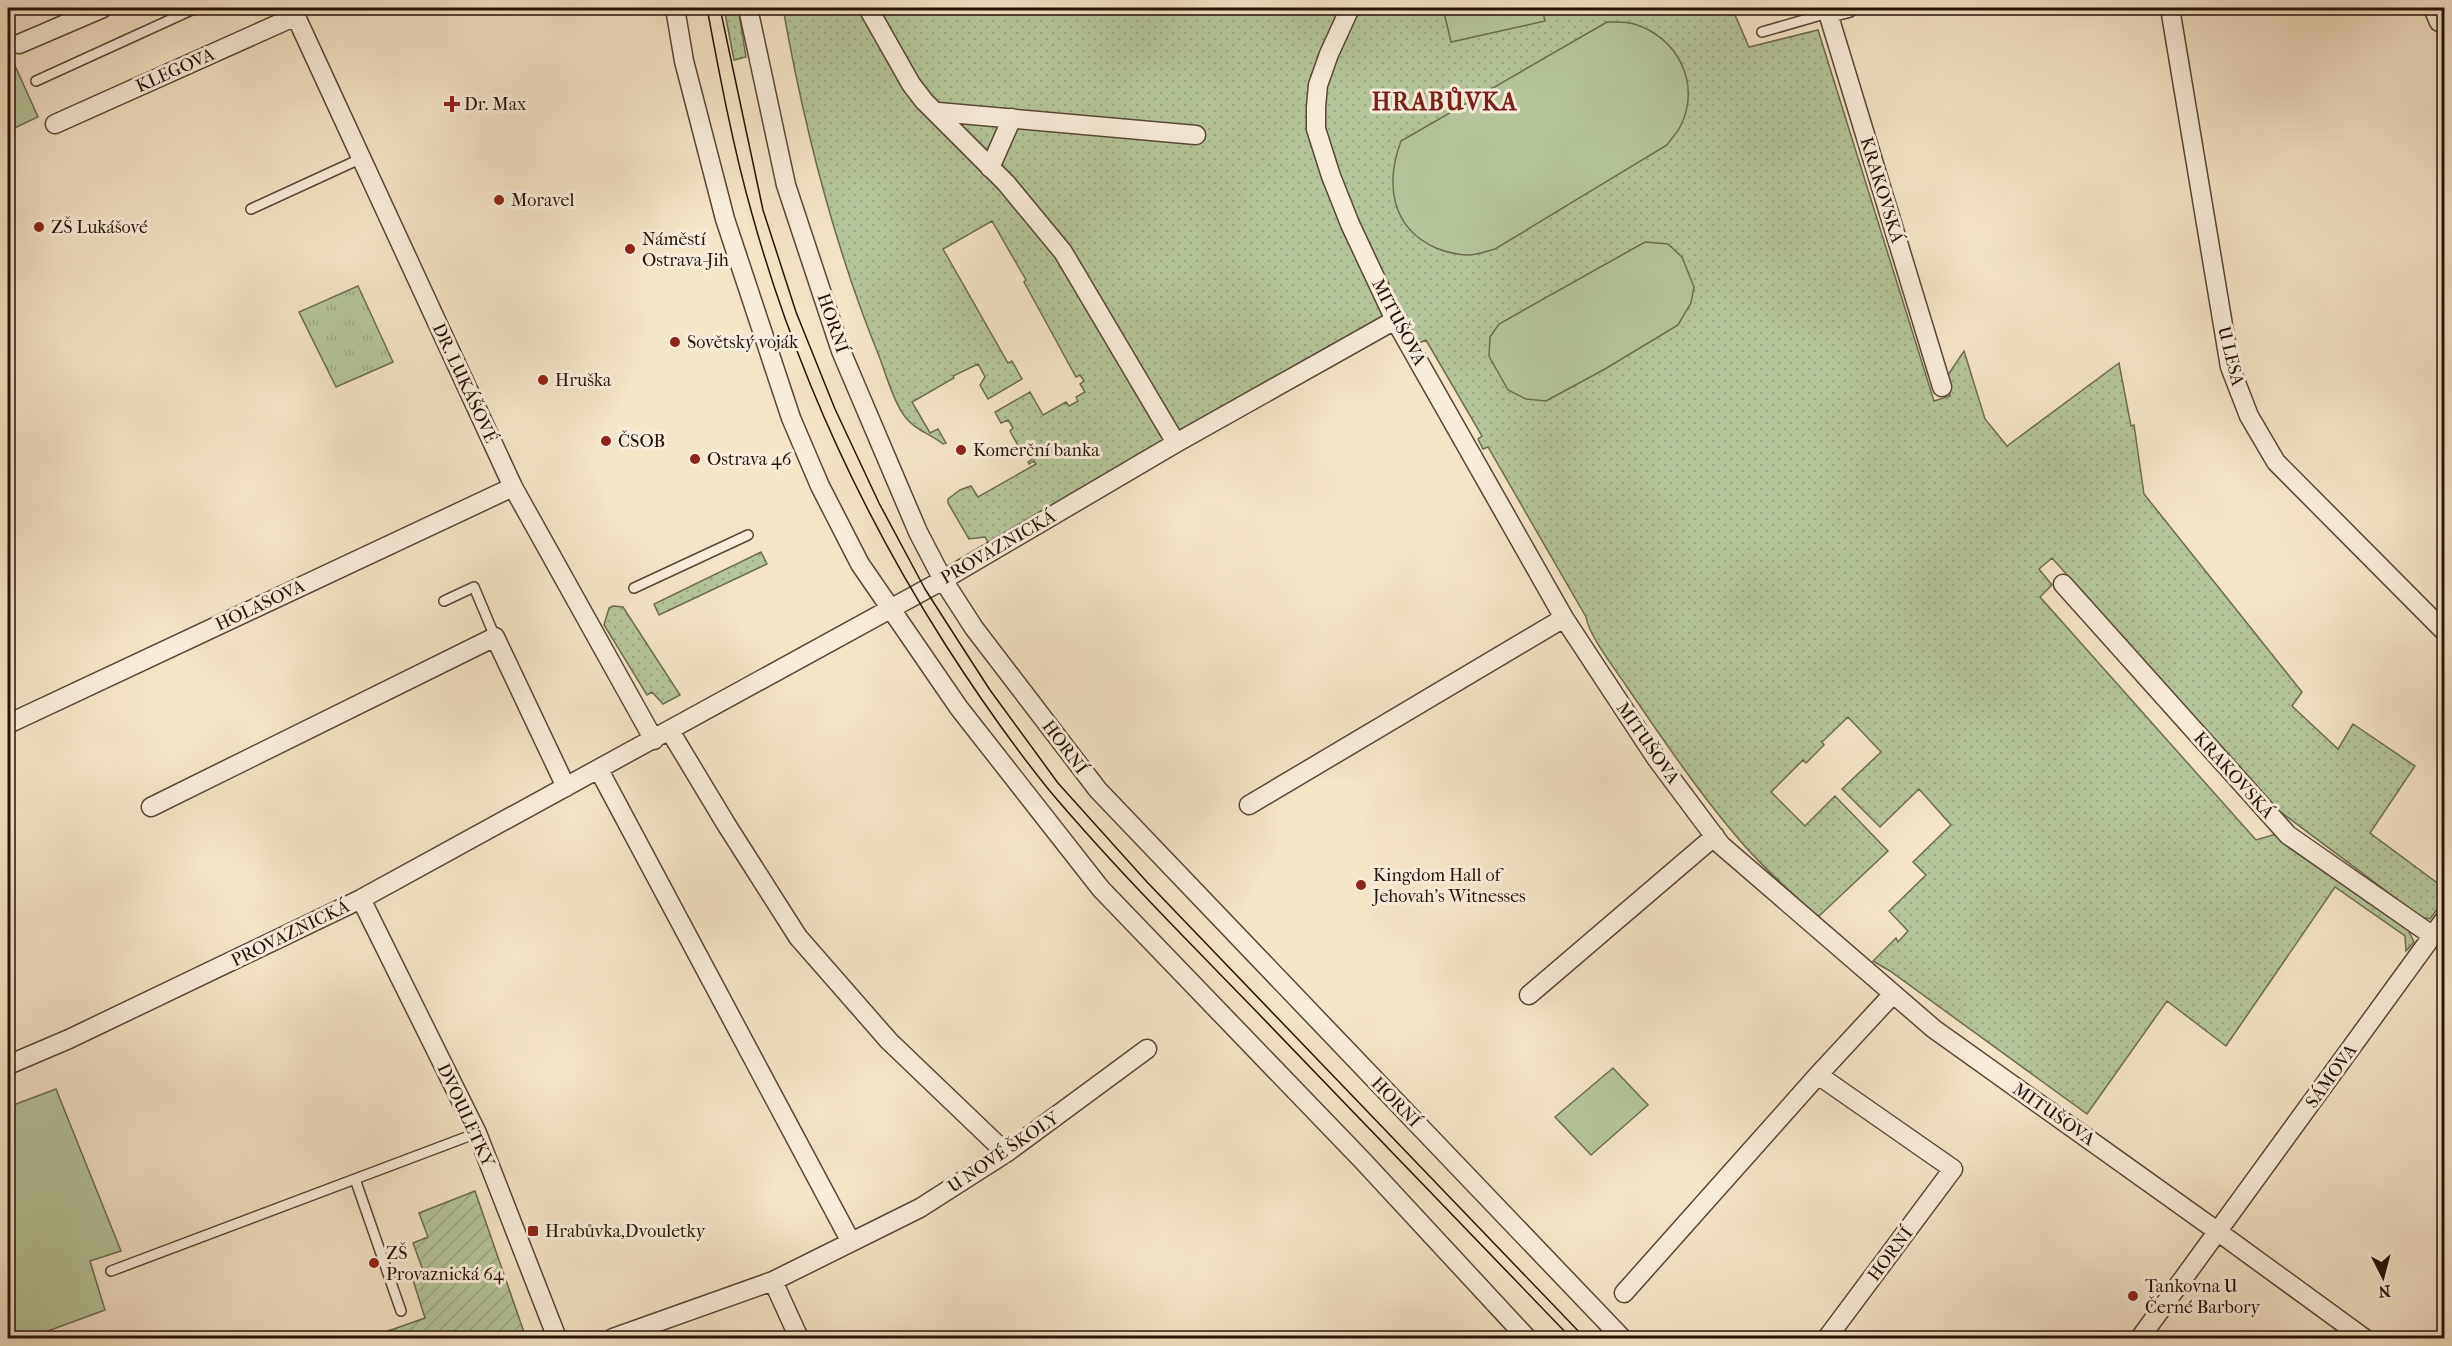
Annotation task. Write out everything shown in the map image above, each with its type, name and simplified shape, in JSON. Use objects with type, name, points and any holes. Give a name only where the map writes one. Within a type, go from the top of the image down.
[{"type":"street","points":[[20,44],[102,8]]},
{"type":"street","points":[[675,8],[684,62],[725,219],[791,418],[820,486],[855,556],[959,708],[1101,889],[1363,1161],[1527,1338]]},
{"type":"street","name":"HORNÍ","points":[[748,8],[786,185],[841,351],[918,532],[943,580],[974,628],[1098,790],[1622,1338]]},
{"type":"street","points":[[868,8],[911,84],[924,101],[938,112],[953,131],[1006,183],[1063,252],[1176,443]]},
{"type":"street","name":"MITUŠOVA","points":[[1350,8],[1318,85],[1316,129],[1330,176],[1395,320],[1564,618],[1656,758],[1721,845],[1934,1029],[2217,1231]]},
{"type":"street","points":[[1828,13],[1848,8]]},
{"type":"street","name":"U LESA","points":[[2170,8],[2230,367],[2249,416],[2276,462],[2445,631]]},
{"type":"street","name":"KLEGOVA","points":[[55,124],[294,12]]},
{"type":"street","name":"DR. LUKÁŠOVÉ","points":[[294,12],[513,487],[654,740]]},
{"type":"street","name":"KRAKOVSKÁ","points":[[1828,13],[1942,387]]},
{"type":"street","points":[[938,112],[1196,135]]},
{"type":"street","points":[[990,168],[1012,118]]},
{"type":"street","name":"PROVAZNICKÁ","points":[[8,1065],[69,1039],[361,899],[943,580],[1176,443],[1395,320]]},
{"type":"street","name":"HOLASOVA","points":[[8,724],[513,487]]},
{"type":"street","name":"KRAKOVSKÁ","points":[[2062,584],[2288,835],[2433,936]]},
{"type":"street","points":[[1249,805],[1564,618]]},
{"type":"street","points":[[151,807],[495,637],[566,788]]},
{"type":"street","points":[[670,731],[798,937],[889,1041],[1006,1153]]},
{"type":"street","points":[[599,770],[851,1242]]},
{"type":"street","points":[[1529,995],[1714,836]]},
{"type":"street","name":"DVOULETKY","points":[[361,899],[477,1133],[557,1338]]},
{"type":"street","name":"SÁMOVA","points":[[2140,1338],[2445,920]]},
{"type":"street","points":[[1624,1293],[1893,994]]},
{"type":"street","name":"U NOVÉ ŠKOLY","points":[[613,1338],[773,1281],[921,1208],[1006,1153],[1147,1049]]},
{"type":"street","name":"HORNÍ","points":[[1818,1075],[1953,1169],[1827,1338]]},
{"type":"street","points":[[2217,1231],[2364,1338]]},
{"type":"street","points":[[773,1281],[799,1338]]},
{"type":"lane","points":[[36,81],[196,8]]},
{"type":"lane","points":[[1762,32],[1828,13]]},
{"type":"lane","points":[[251,209],[362,158]]},
{"type":"lane","points":[[634,588],[748,535]]},
{"type":"lane","points":[[444,601],[474,587],[495,637]]},
{"type":"lane","points":[[111,1270],[477,1133]]},
{"type":"lane","points":[[355,1179],[401,1311]]},
{"type":"green space","points":[[724,8],[738,8],[746,57],[734,60]]},
{"type":"green space","points":[[783,8],[1732,8],[1749,47],[1818,30],[1934,401],[1950,396],[1946,378],[1964,351],[1985,419],[2007,446],[2119,363],[2131,426],[2134,425],[2144,494],[2302,692],[2292,706],[2338,749],[2353,724],[2415,766],[2370,833],[2444,888],[2444,900],[2430,919],[2421,917],[2274,807],[2052,558],[2039,569],[2052,585],[2040,597],[2256,840],[2276,834],[2407,927],[2414,942],[2406,951],[2405,936],[2335,887],[2226,1046],[2167,1001],[2087,1114],[1873,961],[1896,938],[1898,942],[1908,931],[1889,911],[1926,875],[1913,862],[1951,825],[1919,789],[1880,827],[1842,789],[1881,752],[1848,717],[1822,742],[1824,745],[1806,763],[1803,760],[1771,792],[1805,826],[1835,796],[1888,851],[1818,917],[1746,848],[1680,764],[1603,652],[1586,617],[1488,447],[1483,449],[1478,439],[1482,436],[1426,340],[1419,343],[1399,308],[989,544],[985,537],[969,539],[948,503],[948,499],[960,490],[971,486],[978,497],[1036,464],[1034,461],[1029,464],[1028,462],[1035,457],[1029,447],[1021,451],[1010,431],[1013,428],[1008,420],[1001,423],[995,412],[1030,392],[1043,415],[1066,402],[1069,406],[1078,401],[1076,397],[1085,392],[1080,384],[1084,381],[1080,375],[1076,377],[1024,282],[1026,280],[992,221],[943,249],[1008,363],[1012,361],[1022,379],[988,399],[980,385],[985,377],[978,364],[953,376],[954,378],[912,402],[930,433],[938,429],[946,443],[943,444],[919,429],[906,418],[891,388],[834,228],[810,141]]},
{"type":"green space","points":[[1443,8],[1542,8],[1545,21],[1451,42]]},
{"type":"green space","points":[[1607,22],[1631,23],[1650,30],[1674,51],[1682,65],[1687,79],[1686,111],[1679,129],[1667,145],[1495,249],[1468,255],[1448,252],[1436,248],[1409,229],[1401,217],[1393,188],[1393,173],[1401,141]]},
{"type":"green space","points":[[8,50],[38,117],[8,131]]},
{"type":"green space","points":[[1645,242],[1668,244],[1682,257],[1694,287],[1691,303],[1678,325],[1546,401],[1526,399],[1508,390],[1489,356],[1490,337],[1499,324]]},
{"type":"green space","points":[[358,286],[393,362],[336,387],[299,312]]},
{"type":"green space","points":[[761,552],[767,564],[659,615],[654,604]]},
{"type":"green space","points":[[623,607],[680,695],[663,704],[652,692],[647,695],[604,625],[609,608]]},
{"type":"green space","points":[[1613,1068],[1648,1105],[1591,1155],[1555,1117]]},
{"type":"green space","points":[[56,1089],[121,1251],[90,1261],[105,1310],[29,1338],[8,1338],[8,1107]]},
{"type":"green space","points":[[475,1191],[526,1338],[368,1338],[425,1318],[413,1280],[425,1276],[413,1243],[428,1237],[419,1213]]},
{"type":"tram line","points":[[707,8],[745,189],[769,270],[809,382],[858,490],[885,542],[957,663],[1035,773],[1099,847],[1571,1338]]},
{"type":"tram line","points":[[720,8],[763,210],[796,312],[835,409],[879,503],[925,589],[990,690],[1058,783],[1147,882],[1585,1338]]},
{"type":"place","name":"Dr. Max","points":[[452,104]]},
{"type":"place","name":"Moravel","points":[[499,200]]},
{"type":"place","name":"ZŠ Lukášové","points":[[39,227]]},
{"type":"place","name":"Náměstí Ostrava-Jih","points":[[630,249]]},
{"type":"place","name":"Sovětský voják","points":[[675,342]]},
{"type":"place","name":"Hruška","points":[[543,380]]},
{"type":"place","name":"ČSOB","points":[[606,441]]},
{"type":"place","name":"Komerční banka","points":[[961,450]]},
{"type":"place","name":"Ostrava 46","points":[[695,459]]},
{"type":"place","name":"Kingdom Hall of Jehovah's Witnesses","points":[[1361,885]]},
{"type":"place","name":"Hrabůvka,Dvouletky","points":[[533,1231]]},
{"type":"place","name":"ZŠ Provaznická 64","points":[[374,1263]]},
{"type":"place","name":"Tankovna U Černé Barbory","points":[[2133,1296]]},
{"type":"district","name":"HRABŮVKA","points":[[1445,102]]}]
